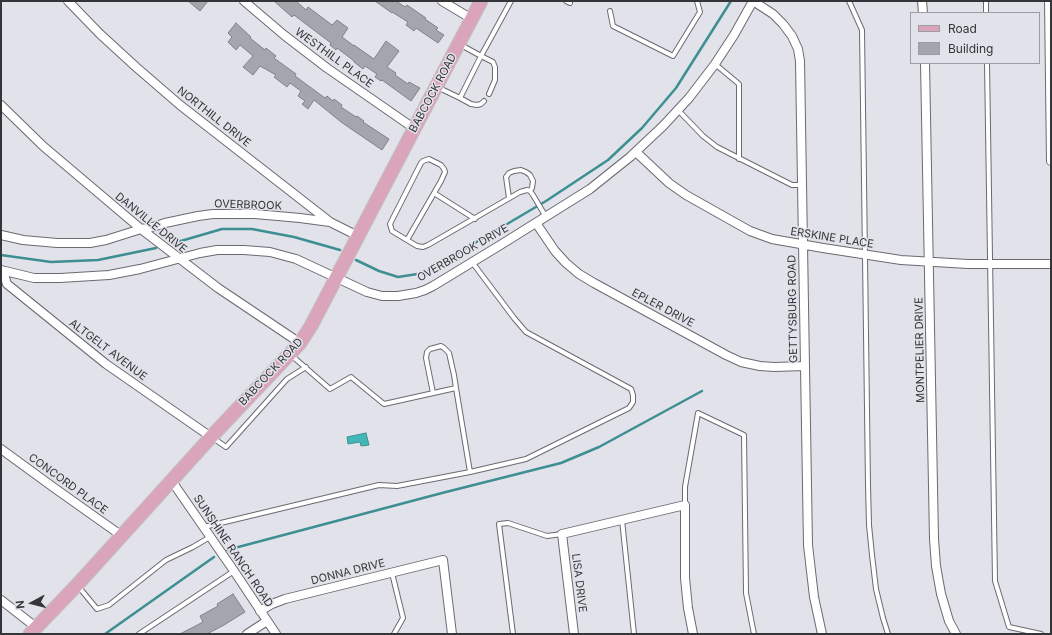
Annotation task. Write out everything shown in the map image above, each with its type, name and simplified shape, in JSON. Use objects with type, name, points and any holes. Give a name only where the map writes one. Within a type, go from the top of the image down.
[{"type":"main road","name":"BABCOCK ROAD","points":[[33,631],[122,536],[171,480],[300,343],[311,326],[481,1]]},
{"type":"street","name":"NORTHILL DRIVE","points":[[68,1],[100,34],[180,105],[330,222],[358,236]]},
{"type":"street","name":"WESTHILL PLACE","points":[[244,1],[284,35],[328,68],[415,129]]},
{"type":"street","points":[[442,1],[472,19]]},
{"type":"street","name":"OVERBROOK DRIVE","points":[[2,270],[34,278],[109,275],[140,269],[200,253],[217,250],[244,250],[270,252],[296,259],[367,292],[382,296],[398,296],[425,290],[536,223],[544,213],[590,189],[636,152],[689,98],[715,64],[734,35],[753,1]]},
{"type":"street","name":"GETTYSBURG ROAD","points":[[753,1],[773,14],[783,24],[792,36],[798,49],[800,61],[808,546],[814,597],[822,634]]},
{"type":"street","points":[[922,1],[924,12]]},
{"type":"street","points":[[1049,1],[1051,161]]},
{"type":"street","name":"MONTPELIER DRIVE","points":[[925,64],[930,262],[934,538],[936,566],[942,594],[949,620],[956,634]]},
{"type":"street","name":"DANVILLE DRIVE","points":[[1,105],[43,146],[178,259],[218,288],[300,343]]},
{"type":"street","name":"ERSKINE PLACE","points":[[636,152],[669,184],[686,195],[750,231],[772,239],[901,260],[968,264],[1051,264]]},
{"type":"street","name":"OVERBROOK","points":[[1,235],[23,240],[71,244],[90,243],[106,240],[141,229],[198,216],[218,214],[255,214],[330,222]]},
{"type":"street","name":"EPLER DRIVE","points":[[536,223],[555,251],[566,263],[580,274],[726,355],[741,362],[760,366],[804,366]]},
{"type":"street","name":"ALTGELT AVENUE","points":[[2,270],[7,284],[106,364],[211,437]]},
{"type":"street","name":"CONCORD PLACE","points":[[1,449],[122,536]]},
{"type":"street","name":"SUNSHINE RANCH ROAD","points":[[171,480],[276,634]]},
{"type":"street","points":[[562,534],[685,505],[686,578],[688,608],[693,634]]},
{"type":"street","name":"LISA DRIVE","points":[[562,534],[574,634]]},
{"type":"street","name":"DONNA DRIVE","points":[[260,610],[285,599],[443,560],[452,634]]},
{"type":"street","points":[[1,600],[33,631]]},
{"type":"street","points":[[247,634],[267,621]]},
{"type":"lane","points":[[460,98],[511,1]]},
{"type":"lane","points":[[566,1],[570,3]]},
{"type":"lane","points":[[610,11],[613,26],[673,56],[700,12],[697,1]]},
{"type":"lane","points":[[849,1],[862,30],[868,485],[870,525],[876,589],[888,634]]},
{"type":"lane","points":[[986,1],[986,12]]},
{"type":"lane","points":[[459,44],[493,62],[496,80],[489,94]]},
{"type":"lane","points":[[715,64],[739,84],[739,159]]},
{"type":"lane","points":[[987,64],[995,581],[1009,627],[1041,634]]},
{"type":"lane","points":[[437,86],[471,104],[477,105],[484,101]]},
{"type":"lane","points":[[678,110],[703,136],[718,147],[792,185],[802,185]]},
{"type":"lane","points":[[407,240],[441,181],[444,172],[441,165],[429,159],[421,163],[390,224],[392,231],[407,240],[417,246],[422,247],[428,245],[509,198],[527,190],[531,193],[544,213]]},
{"type":"lane","points":[[509,198],[506,177],[509,173],[514,171],[521,170],[530,175],[533,181],[531,193]]},
{"type":"lane","points":[[434,193],[475,219]]},
{"type":"lane","points":[[204,528],[380,485],[397,486],[470,472],[526,459],[629,408],[633,402],[631,389],[526,332],[472,262]]},
{"type":"lane","points":[[434,393],[426,358],[427,352],[430,349],[441,346],[449,353],[470,472]]},
{"type":"lane","points":[[290,354],[330,389],[351,377],[384,404],[456,388]]},
{"type":"lane","points":[[211,437],[226,447],[287,380],[306,367]]},
{"type":"lane","points":[[685,505],[685,487],[698,413],[744,435],[746,593],[754,634]]},
{"type":"lane","points":[[622,520],[634,634]]},
{"type":"lane","points":[[513,634],[499,524],[508,523],[546,536],[562,534]]},
{"type":"lane","points":[[77,585],[97,609],[109,605],[166,560],[193,548],[210,537]]},
{"type":"lane","points":[[139,634],[234,571]]},
{"type":"lane","points":[[392,572],[403,618],[394,634]]},
{"type":"water","points":[[366,433],[369,445],[361,446],[360,442],[348,444],[347,437]]},
{"type":"building","points":[[188,1],[208,1],[200,11]]},
{"type":"building","points":[[274,1],[296,1],[306,10],[308,7],[332,25],[337,20],[348,28],[342,37],[374,59],[386,41],[399,51],[387,67],[408,84],[409,82],[420,88],[411,101],[382,80],[381,81],[375,77],[377,74],[365,66],[363,69],[337,48],[336,50],[330,45],[331,43],[294,15],[292,17]]},
{"type":"building","points":[[375,1],[396,1],[405,7],[407,5],[426,18],[425,19],[438,28],[436,30],[444,35],[438,43],[416,28],[414,31],[406,25],[408,22]]},
{"type":"building","points":[[236,23],[251,37],[250,38],[265,50],[266,48],[276,56],[274,58],[296,74],[295,76],[325,98],[327,96],[333,101],[334,99],[342,105],[341,107],[356,117],[357,116],[364,121],[363,122],[389,139],[382,150],[341,122],[314,100],[308,109],[302,104],[305,101],[298,96],[301,91],[290,83],[287,87],[274,77],[276,75],[260,66],[253,75],[243,67],[253,56],[240,45],[236,50],[228,42],[232,37],[228,33]]},
{"type":"building","points":[[233,594],[245,612],[207,634],[180,634],[203,622],[200,616],[218,606],[217,604]]},
{"type":"waterway","points":[[356,260],[379,271],[398,277],[424,273],[546,201],[608,160],[642,128],[676,88],[731,1]]},
{"type":"waterway","points":[[174,243],[222,229],[252,229],[294,237],[340,250]]},
{"type":"waterway","points":[[1,255],[51,262],[98,260],[156,248]]},
{"type":"waterway","points":[[227,550],[561,463],[599,447],[702,391]]},
{"type":"waterway","points":[[105,634],[214,557]]}]
